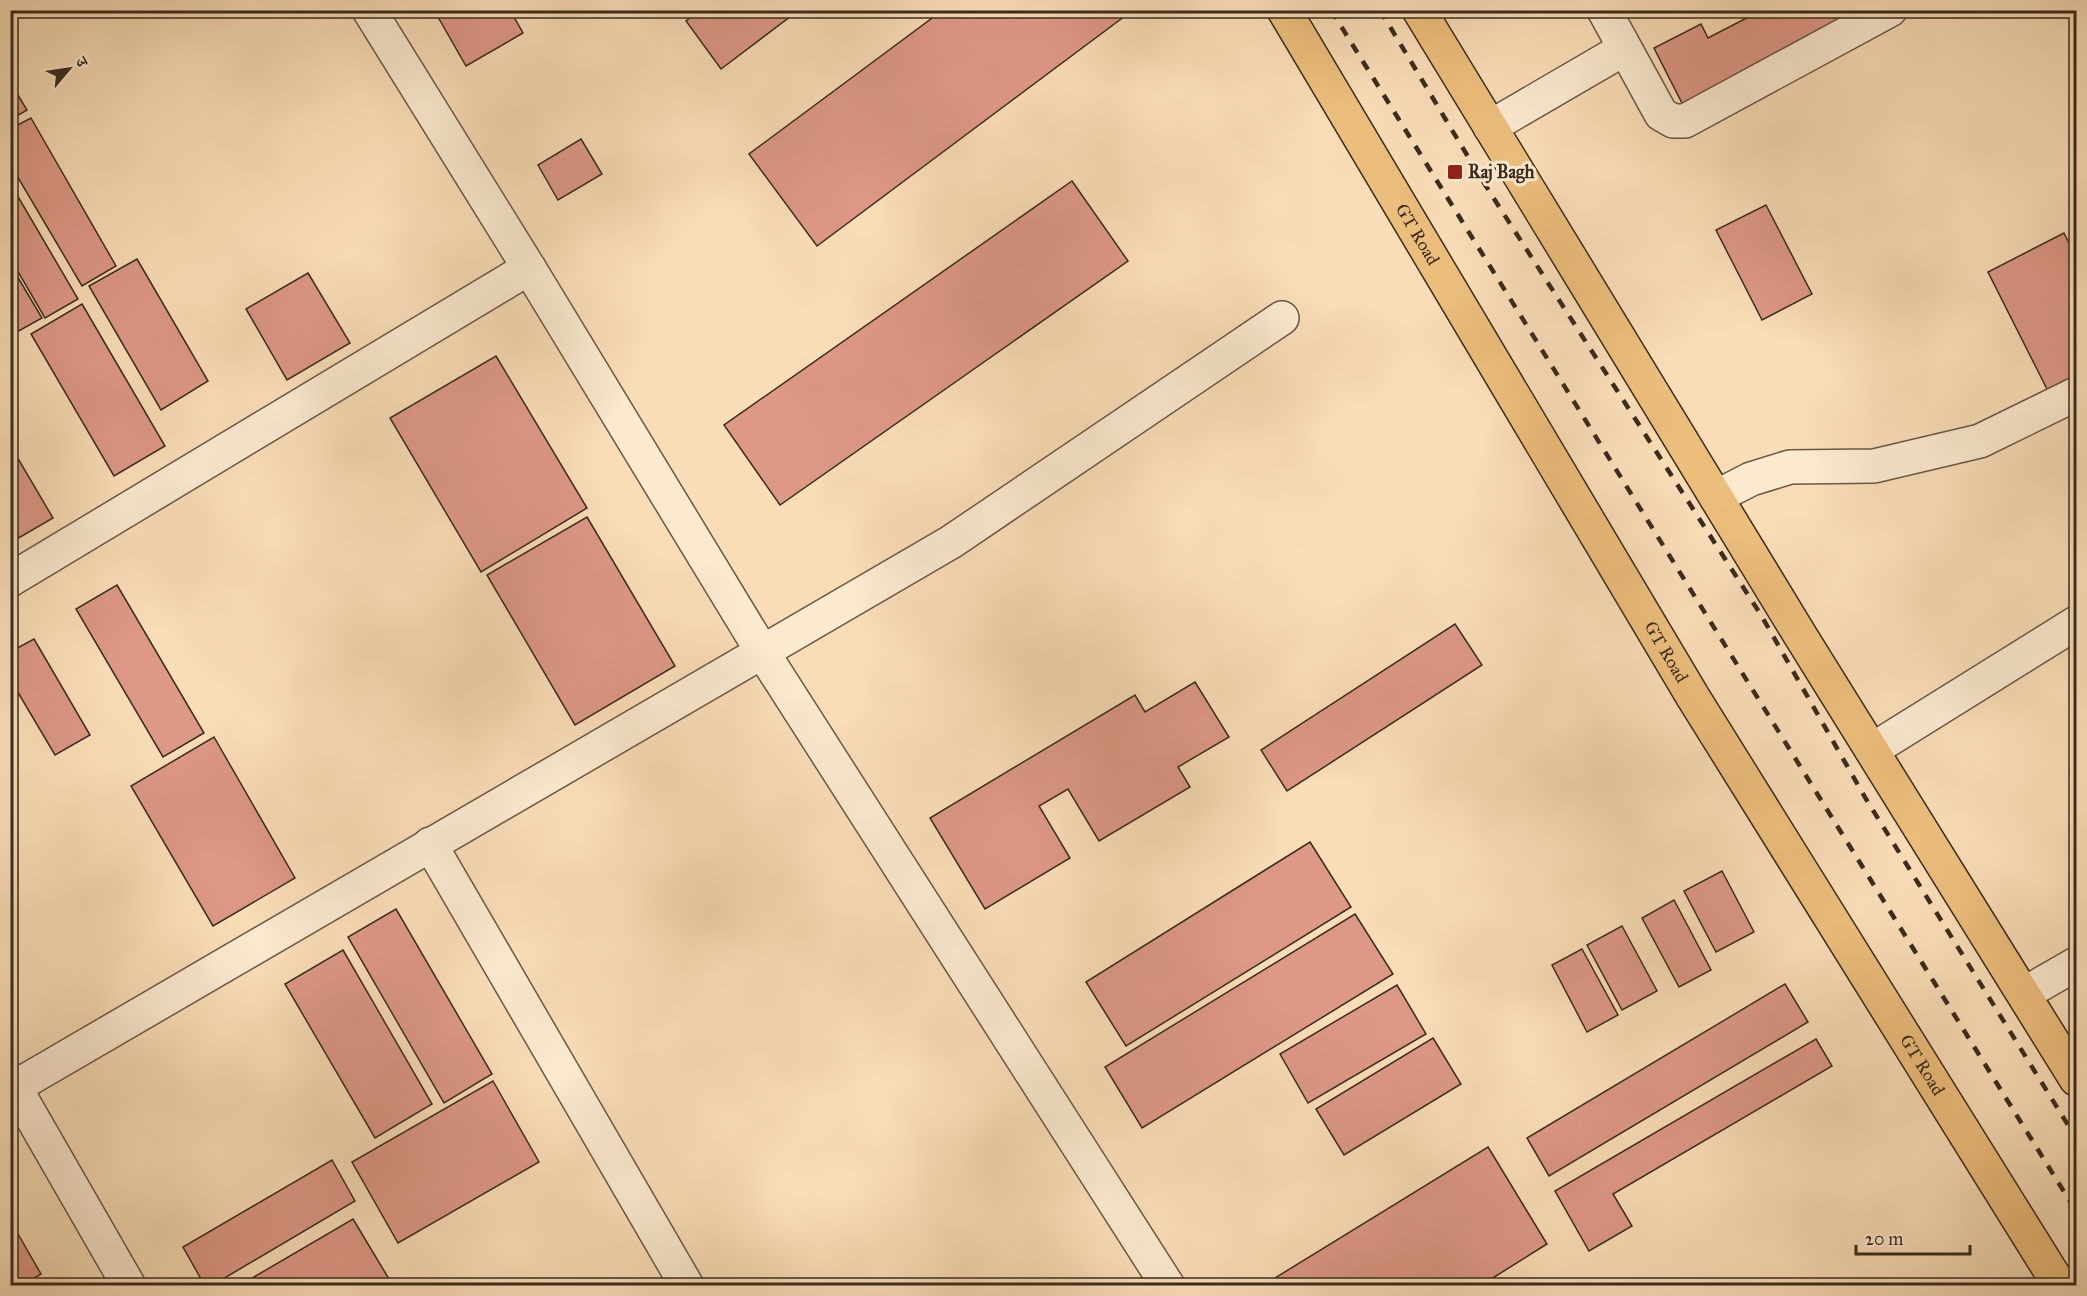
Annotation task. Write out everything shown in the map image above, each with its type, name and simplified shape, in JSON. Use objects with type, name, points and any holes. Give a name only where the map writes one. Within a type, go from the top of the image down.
[{"type":"highway","name":"GT Road","points":[[1284,10],[1693,697],[2060,1286]]},
{"type":"highway","points":[[1419,10],[1716,497],[2076,1079]]},
{"type":"street","points":[[369,10],[763,653],[1168,1286]]},
{"type":"street","points":[[1604,10],[1661,114],[1673,121],[1684,121],[1890,10]]},
{"type":"street","points":[[1490,127],[1624,49]]},
{"type":"street","points":[[10,579],[529,268]]},
{"type":"street","points":[[129,1286],[13,1083],[763,653],[951,542],[1282,318]]},
{"type":"street","points":[[1716,497],[1751,478],[1790,467],[1874,466],[1980,441],[2076,394]]},
{"type":"street","points":[[1872,750],[2076,623]]},
{"type":"street","points":[[430,844],[687,1286]]},
{"type":"street","points":[[2024,994],[2076,964]]},
{"type":"building","points":[[449,10],[510,10],[523,33],[466,66],[438,17]]},
{"type":"building","points":[[700,10],[799,10],[721,69],[686,21]]},
{"type":"building","points":[[943,10],[1133,10],[817,246],[749,154]]},
{"type":"building","points":[[1762,10],[1882,10],[1686,111],[1654,48],[1701,24],[1708,38]]},
{"type":"building","points":[[10,82],[27,110],[10,120]]},
{"type":"building","points":[[31,118],[116,266],[82,286],[10,164],[10,129]]},
{"type":"building","points":[[581,139],[602,174],[558,200],[538,165]]},
{"type":"building","points":[[1072,181],[1128,261],[780,505],[724,425]]},
{"type":"building","points":[[10,183],[78,299],[45,318],[10,258]]},
{"type":"building","points":[[1766,205],[1812,294],[1762,320],[1716,230]]},
{"type":"building","points":[[2064,233],[2076,257],[2076,389],[2053,401],[1988,272]]},
{"type":"building","points":[[137,259],[208,381],[161,410],[89,286]]},
{"type":"building","points":[[10,264],[42,318],[15,333],[10,325]]},
{"type":"building","points":[[308,273],[350,343],[287,380],[246,309]]},
{"type":"building","points":[[82,304],[165,446],[114,476],[31,334]]},
{"type":"building","points":[[496,356],[587,508],[481,572],[390,418]]},
{"type":"building","points":[[10,445],[53,518],[10,543]]},
{"type":"building","points":[[587,517],[675,666],[575,725],[487,575]]},
{"type":"building","points":[[117,585],[204,733],[163,757],[76,609]]},
{"type":"building","points":[[1455,624],[1482,665],[1287,791],[1261,750]]},
{"type":"building","points":[[34,639],[90,735],[55,755],[10,679],[10,652]]},
{"type":"building","points":[[1195,682],[1229,737],[1178,767],[1190,787],[1099,841],[1068,789],[1039,806],[1070,858],[985,909],[930,818],[1135,695],[1145,712]]},
{"type":"building","points":[[214,737],[295,878],[213,926],[131,786]]},
{"type":"building","points":[[1310,842],[1351,907],[1126,1046],[1086,982]]},
{"type":"building","points":[[1722,871],[1754,932],[1716,952],[1684,891]]},
{"type":"building","points":[[1674,900],[1711,970],[1679,987],[1642,918]]},
{"type":"building","points":[[396,909],[492,1074],[444,1103],[348,937]]},
{"type":"building","points":[[1355,914],[1393,974],[1142,1128],[1105,1067]]},
{"type":"building","points":[[1622,926],[1657,991],[1622,1010],[1587,945]]},
{"type":"building","points":[[1582,949],[1618,1015],[1587,1032],[1552,965]]},
{"type":"building","points":[[343,950],[432,1104],[375,1138],[285,984]]},
{"type":"building","points":[[1785,984],[1808,1022],[1549,1176],[1527,1138]]},
{"type":"building","points":[[1397,985],[1426,1034],[1308,1103],[1280,1054]]},
{"type":"building","points":[[1433,1038],[1461,1084],[1344,1155],[1316,1109]]},
{"type":"building","points":[[1816,1039],[1832,1066],[1613,1194],[1632,1226],[1589,1251],[1555,1191]]},
{"type":"building","points":[[493,1081],[539,1162],[398,1243],[352,1162]]},
{"type":"building","points":[[1488,1147],[1547,1244],[1480,1286],[1262,1286]]},
{"type":"building","points":[[332,1160],[355,1201],[211,1286],[205,1286],[183,1247]]},
{"type":"building","points":[[353,1219],[389,1279],[379,1286],[243,1286],[242,1284]]},
{"type":"building","points":[[18,1234],[41,1274],[22,1286],[10,1286],[10,1238]]},
{"type":"railway","points":[[1331,10],[2076,1211]]},
{"type":"railway","points":[[1380,10],[1482,180],[1761,615],[1866,799],[2076,1138]]},
{"type":"place","name":"Raj Bagh","points":[[1455,172]]}]
